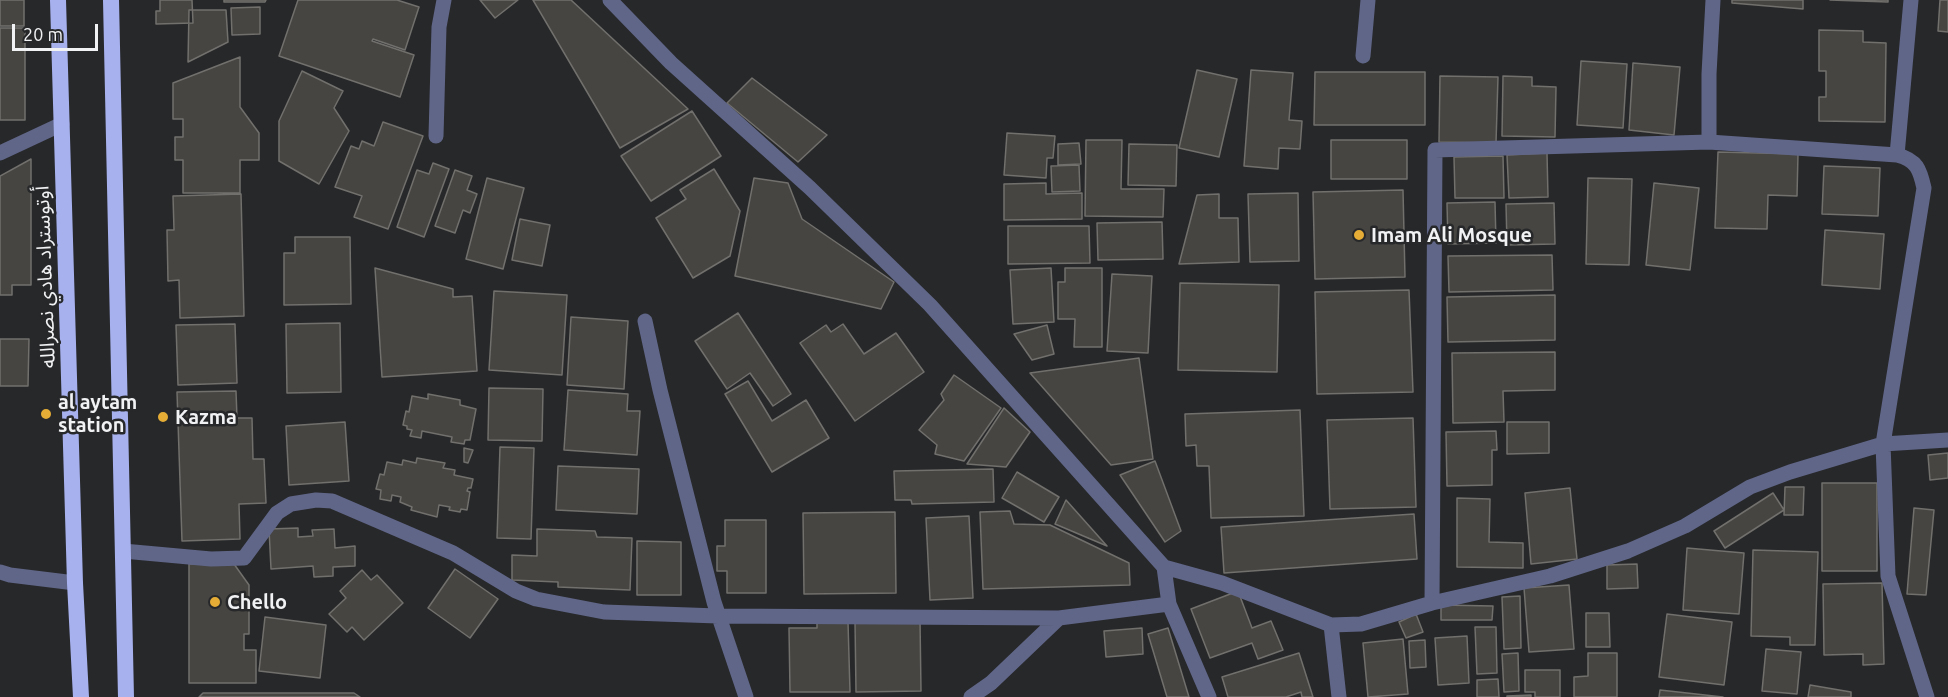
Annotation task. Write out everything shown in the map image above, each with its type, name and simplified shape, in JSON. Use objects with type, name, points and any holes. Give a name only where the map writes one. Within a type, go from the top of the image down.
[{"type":"highway","name":"أوتوستراد هادي نصرالله","points":[[58,0],[75,583],[81,697]]},
{"type":"highway","points":[[111,0],[126,697]]},
{"type":"street","points":[[436,136],[440,27],[444,0]]},
{"type":"street","points":[[610,0],[671,63],[810,188],[930,304],[1164,567],[1169,604],[1209,697]]},
{"type":"street","points":[[1364,56],[1368,0]]},
{"type":"street","points":[[1709,142],[1709,74],[1713,0]]},
{"type":"street","points":[[1897,155],[1911,0]]},
{"type":"street","points":[[0,153],[62,124]]},
{"type":"street","points":[[1432,603],[1435,150],[1709,142],[1897,155],[1906,157],[1919,169],[1924,189],[1883,444],[1888,576],[1928,697]]},
{"type":"street","points":[[645,321],[660,390],[718,616],[746,697]]},
{"type":"street","points":[[1164,567],[1222,583],[1330,625],[1361,624],[1432,603],[1550,576],[1629,551],[1685,526],[1750,487],[1790,472],[1883,444],[1948,440]]},
{"type":"street","points":[[123,551],[211,559],[244,558],[277,513],[284,507],[303,501],[332,501],[453,553],[499,583],[536,599],[604,612],[718,616],[1059,618],[1169,604]]},
{"type":"street","points":[[0,572],[10,576],[75,583]]},
{"type":"street","points":[[971,697],[990,683],[1059,618]]},
{"type":"street","points":[[1330,625],[1339,697]]},
{"type":"building","points":[[0,0],[24,0],[24,26],[0,26]]},
{"type":"building","points":[[160,0],[192,0],[193,23],[156,24],[156,11],[160,11]]},
{"type":"building","points":[[224,0],[266,0],[265,2],[224,2]]},
{"type":"building","points":[[298,0],[397,0],[419,7],[405,50],[373,39],[372,41],[414,55],[400,97],[279,56]]},
{"type":"building","points":[[480,0],[518,0],[495,18]]},
{"type":"building","points":[[533,0],[571,0],[688,109],[620,148]]},
{"type":"building","points":[[1732,0],[1803,0],[1803,9],[1732,3]]},
{"type":"building","points":[[1830,0],[1888,0],[1888,2]]},
{"type":"building","points":[[1940,0],[1948,0],[1948,32],[1938,31]]},
{"type":"building","points":[[260,7],[260,34],[232,35],[231,8]]},
{"type":"building","points":[[189,10],[226,10],[228,42],[188,62]]},
{"type":"building","points":[[0,28],[25,28],[25,120],[0,120]]},
{"type":"building","points":[[1819,30],[1863,31],[1863,42],[1886,43],[1885,122],[1819,121],[1819,97],[1826,97],[1826,71],[1819,71]]},
{"type":"building","points":[[240,57],[240,107],[259,133],[259,160],[240,160],[240,193],[183,193],[183,160],[175,160],[175,137],[183,137],[183,119],[173,119],[173,83]]},
{"type":"building","points":[[1581,61],[1627,64],[1623,128],[1577,125]]},
{"type":"building","points":[[1633,63],[1680,67],[1674,135],[1629,130]]},
{"type":"building","points":[[1197,70],[1237,79],[1219,157],[1179,148]]},
{"type":"building","points":[[1251,70],[1293,73],[1289,120],[1302,121],[1300,149],[1279,148],[1278,169],[1244,166]]},
{"type":"building","points":[[302,71],[343,91],[334,108],[349,131],[319,184],[279,161],[279,121]]},
{"type":"building","points":[[1315,72],[1425,72],[1425,125],[1314,125]]},
{"type":"building","points":[[1440,76],[1498,77],[1496,143],[1439,142]]},
{"type":"building","points":[[1503,76],[1532,77],[1532,86],[1556,87],[1555,137],[1502,136]]},
{"type":"building","points":[[752,78],[827,135],[798,162],[727,103]]},
{"type":"building","points":[[692,111],[721,156],[651,201],[621,156]]},
{"type":"building","points":[[383,122],[423,136],[388,229],[354,217],[362,196],[335,187],[351,146],[359,149],[362,141],[374,146]]},
{"type":"building","points":[[1007,133],[1055,136],[1053,158],[1047,158],[1046,178],[1004,175]]},
{"type":"building","points":[[1086,140],[1122,140],[1121,189],[1164,189],[1163,217],[1085,216]]},
{"type":"building","points":[[1331,140],[1407,140],[1407,179],[1331,179]]},
{"type":"building","points":[[1079,143],[1081,164],[1058,165],[1058,144]]},
{"type":"building","points":[[1129,144],[1177,145],[1176,186],[1128,185]]},
{"type":"building","points":[[1718,152],[1798,154],[1797,196],[1768,195],[1767,229],[1715,228]]},
{"type":"building","points":[[1547,153],[1548,197],[1509,198],[1507,155]]},
{"type":"building","points":[[1503,156],[1504,198],[1455,198],[1454,157]]},
{"type":"building","points":[[31,159],[31,285],[12,285],[12,295],[0,295],[0,176]]},
{"type":"building","points":[[433,163],[449,169],[424,237],[397,227],[417,170],[429,174]]},
{"type":"building","points":[[1079,165],[1080,191],[1052,192],[1051,166]]},
{"type":"building","points":[[1824,166],[1880,168],[1878,216],[1822,214]]},
{"type":"building","points":[[714,169],[740,211],[730,256],[693,278],[656,218],[686,199],[680,190]]},
{"type":"building","points":[[455,170],[472,176],[467,190],[477,194],[470,213],[463,210],[455,233],[435,226]]},
{"type":"building","points":[[487,178],[524,188],[503,269],[466,259]]},
{"type":"building","points":[[754,178],[788,183],[802,219],[894,282],[881,309],[735,276]]},
{"type":"building","points":[[1588,178],[1632,179],[1629,265],[1586,264]]},
{"type":"building","points":[[1046,183],[1046,194],[1082,193],[1082,219],[1004,220],[1004,184]]},
{"type":"building","points":[[1654,183],[1699,188],[1690,270],[1646,265]]},
{"type":"building","name":"Imam Ali Mosque","points":[[1403,190],[1405,277],[1315,279],[1313,192]]},
{"type":"building","points":[[1298,193],[1299,261],[1250,262],[1248,194]]},
{"type":"building","points":[[241,194],[244,316],[180,318],[179,280],[168,281],[167,230],[174,230],[173,196]]},
{"type":"building","points":[[1219,194],[1219,218],[1238,218],[1239,262],[1179,264],[1197,195]]},
{"type":"building","points":[[1495,202],[1496,243],[1448,244],[1447,203]]},
{"type":"building","points":[[1554,203],[1555,244],[1507,245],[1506,204]]},
{"type":"building","points":[[520,219],[550,225],[542,266],[512,260]]},
{"type":"building","points":[[1162,222],[1163,259],[1098,260],[1097,223]]},
{"type":"building","points":[[1008,226],[1089,226],[1090,263],[1008,264]]},
{"type":"building","points":[[1825,230],[1884,234],[1880,289],[1822,285]]},
{"type":"building","points":[[295,237],[350,237],[351,304],[284,305],[284,253],[295,253]]},
{"type":"building","points":[[1552,255],[1553,290],[1449,292],[1448,256]]},
{"type":"building","points":[[375,268],[453,289],[453,297],[472,296],[477,371],[382,377]]},
{"type":"building","points":[[1051,268],[1054,322],[1013,324],[1010,270]]},
{"type":"building","points":[[1065,268],[1102,268],[1102,347],[1074,347],[1075,319],[1058,319],[1058,282],[1065,282]]},
{"type":"building","points":[[1112,274],[1152,276],[1148,353],[1107,351]]},
{"type":"building","points":[[1180,283],[1279,285],[1277,372],[1178,370]]},
{"type":"building","points":[[1409,290],[1413,392],[1317,394],[1315,292]]},
{"type":"building","points":[[494,291],[567,295],[562,375],[489,370]]},
{"type":"building","points":[[1555,295],[1555,340],[1448,342],[1447,297]]},
{"type":"building","points":[[738,313],[791,394],[773,406],[750,373],[727,389],[695,341]]},
{"type":"building","points":[[571,317],[628,321],[624,389],[567,385]]},
{"type":"building","points":[[340,323],[341,392],[287,393],[286,324]]},
{"type":"building","points":[[235,324],[237,383],[178,385],[176,325]]},
{"type":"building","points":[[843,324],[864,354],[896,333],[924,372],[855,421],[800,343],[826,325],[831,332]]},
{"type":"building","points":[[1047,325],[1054,354],[1032,360],[1014,334]]},
{"type":"building","points":[[0,339],[29,339],[28,386],[0,386]]},
{"type":"building","points":[[1555,352],[1555,390],[1503,391],[1504,422],[1453,423],[1452,353]]},
{"type":"building","points":[[1139,358],[1153,459],[1111,465],[1030,373]]},
{"type":"building","points":[[954,375],[1001,408],[964,461],[935,454],[937,445],[919,430],[944,400],[941,394]]},
{"type":"building","points":[[748,381],[772,421],[806,400],[829,438],[772,472],[725,394]]},
{"type":"building","points":[[489,388],[543,389],[542,441],[488,440]]},
{"type":"building","points":[[568,390],[628,394],[627,411],[640,411],[637,455],[564,450]]},
{"type":"building","points":[[236,391],[237,418],[252,418],[253,459],[264,459],[266,503],[239,504],[240,539],[182,541],[177,392]]},
{"type":"building","points":[[428,394],[460,400],[460,405],[476,409],[470,440],[465,440],[464,444],[451,442],[452,437],[422,431],[421,438],[410,436],[412,430],[403,425],[406,411],[409,412],[412,396],[428,399]]},
{"type":"building","points":[[1004,408],[1030,432],[1006,467],[967,464]]},
{"type":"building","points":[[1300,410],[1304,516],[1211,518],[1209,466],[1197,466],[1196,445],[1186,446],[1185,414]]},
{"type":"building","points":[[1413,418],[1416,507],[1330,509],[1327,420]]},
{"type":"building","points":[[345,422],[349,481],[289,485],[286,426]]},
{"type":"building","points":[[1507,422],[1549,422],[1549,453],[1507,454]]},
{"type":"building","points":[[1496,431],[1497,450],[1492,450],[1492,485],[1447,486],[1446,432]]},
{"type":"building","points":[[500,447],[534,448],[531,539],[497,538]]},
{"type":"building","points":[[464,448],[473,450],[468,463],[464,462]]},
{"type":"building","points":[[1948,453],[1948,478],[1930,480],[1928,455]]},
{"type":"building","points":[[417,458],[445,463],[443,468],[455,470],[454,475],[473,479],[471,488],[467,491],[470,492],[467,510],[461,509],[460,512],[439,505],[437,517],[411,510],[412,507],[400,502],[401,497],[392,495],[391,501],[380,499],[381,490],[376,489],[380,474],[384,475],[387,462],[402,465],[403,460],[416,463]]},
{"type":"building","points":[[1155,461],[1181,531],[1165,542],[1120,475]]},
{"type":"building","points":[[558,466],[639,469],[637,514],[556,510]]},
{"type":"building","points":[[993,469],[994,502],[912,504],[911,500],[895,500],[894,471]]},
{"type":"building","points":[[1017,472],[1059,497],[1044,522],[1002,498]]},
{"type":"building","points":[[1822,483],[1877,483],[1877,571],[1822,571]]},
{"type":"building","points":[[1785,487],[1804,487],[1803,515],[1784,515]]},
{"type":"building","points":[[1570,488],[1577,559],[1531,564],[1525,493]]},
{"type":"building","points":[[1773,493],[1784,510],[1725,548],[1714,531]]},
{"type":"building","points":[[1457,498],[1490,499],[1489,542],[1523,543],[1523,568],[1457,567]]},
{"type":"building","points":[[1066,500],[1107,546],[1055,524]]},
{"type":"building","points":[[1914,508],[1934,510],[1926,595],[1907,594]]},
{"type":"building","points":[[1010,511],[1014,524],[1050,525],[1129,563],[1130,585],[983,589],[980,512]]},
{"type":"building","points":[[895,512],[896,593],[804,594],[803,513]]},
{"type":"building","points":[[1414,514],[1417,559],[1224,573],[1221,527]]},
{"type":"building","points":[[969,516],[973,598],[930,600],[926,518]]},
{"type":"building","points":[[725,520],[766,520],[766,593],[727,593],[727,571],[717,571],[717,546],[725,546]]},
{"type":"building","points":[[298,528],[298,537],[313,536],[312,530],[334,529],[335,548],[355,546],[355,566],[333,567],[333,576],[314,577],[313,566],[271,569],[269,529]]},
{"type":"building","points":[[537,529],[595,531],[597,537],[632,538],[630,590],[558,587],[558,582],[512,580],[512,555],[537,556]]},
{"type":"building","points":[[637,541],[681,542],[681,595],[637,595]]},
{"type":"building","points":[[1687,548],[1744,553],[1739,614],[1683,610]]},
{"type":"building","points":[[1753,550],[1818,552],[1815,645],[1790,645],[1790,637],[1751,636]]},
{"type":"building","points":[[189,564],[234,564],[249,585],[249,634],[244,634],[244,650],[256,650],[256,683],[189,683]]},
{"type":"building","points":[[1637,564],[1638,588],[1607,589],[1607,565]]},
{"type":"building","points":[[455,569],[498,599],[470,638],[428,608]]},
{"type":"building","points":[[362,570],[371,580],[377,575],[403,603],[364,640],[352,627],[347,632],[329,614],[346,598],[340,591]]},
{"type":"building","points":[[1882,583],[1884,664],[1863,665],[1863,654],[1824,655],[1823,584]]},
{"type":"building","points":[[1569,585],[1574,649],[1529,652],[1524,588]]},
{"type":"building","points":[[1238,591],[1252,628],[1271,621],[1283,650],[1258,659],[1252,643],[1210,658],[1191,609]]},
{"type":"building","points":[[1520,596],[1521,648],[1504,649],[1502,597]]},
{"type":"building","points":[[1441,605],[1493,606],[1492,620],[1441,620]]},
{"type":"building","points":[[1586,613],[1609,613],[1610,647],[1586,647]]},
{"type":"building","points":[[1416,614],[1423,632],[1406,638],[1399,622]]},
{"type":"building","points":[[1667,614],[1732,622],[1724,685],[1659,677]]},
{"type":"building","points":[[265,617],[326,625],[320,678],[259,671]]},
{"type":"building","points":[[920,620],[921,691],[856,692],[855,621]]},
{"type":"building","points":[[817,622],[848,622],[850,692],[790,692],[789,628],[817,628]]},
{"type":"building","points":[[1475,627],[1496,627],[1497,673],[1477,674]]},
{"type":"building","points":[[1142,628],[1143,654],[1106,657],[1104,631]]},
{"type":"building","points":[[1168,628],[1189,697],[1167,697],[1148,634]]},
{"type":"building","points":[[1467,636],[1469,683],[1438,685],[1435,638]]},
{"type":"building","points":[[1403,639],[1408,694],[1368,697],[1363,643]]},
{"type":"building","points":[[1425,640],[1426,667],[1410,668],[1409,641]]},
{"type":"building","points":[[1766,649],[1801,652],[1797,694],[1762,691]]},
{"type":"building","points":[[1299,653],[1313,697],[1302,697],[1301,692],[1286,697],[1228,697],[1222,677]]},
{"type":"building","points":[[1518,653],[1519,691],[1504,692],[1502,654]]},
{"type":"building","points":[[1588,653],[1617,653],[1617,697],[1574,697],[1574,677],[1588,676]]},
{"type":"building","points":[[1525,670],[1560,670],[1560,697],[1535,697],[1535,692],[1525,692]]},
{"type":"building","points":[[1498,679],[1499,697],[1477,697],[1477,680]]},
{"type":"building","points":[[1810,685],[1851,692],[1851,697],[1808,697]]},
{"type":"building","points":[[1660,690],[1723,697],[1659,697]]},
{"type":"building","points":[[203,693],[354,693],[360,697],[199,697]]},
{"type":"building","points":[[1531,695],[1531,697],[1507,697],[1507,696]]},
{"type":"place","name":"Imam Ali Mosque","points":[[1359,235]]},
{"type":"place","name":"al aytam station","points":[[46,414]]},
{"type":"place","name":"Kazma","points":[[163,417]]},
{"type":"place","name":"Chello","points":[[215,602]]}]
